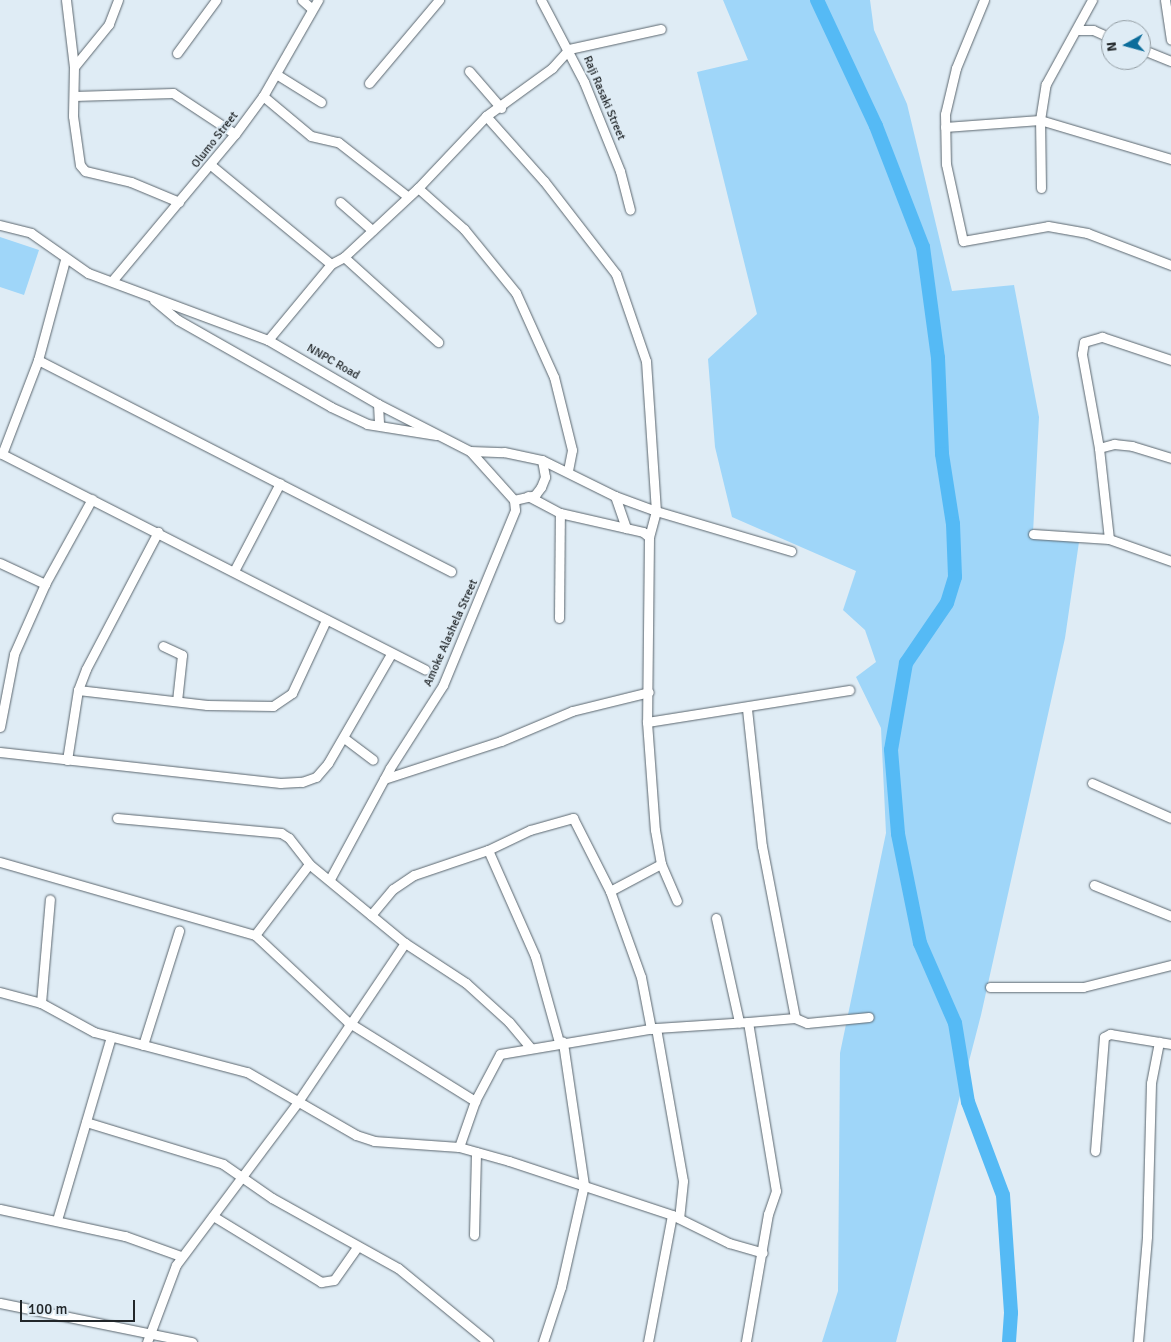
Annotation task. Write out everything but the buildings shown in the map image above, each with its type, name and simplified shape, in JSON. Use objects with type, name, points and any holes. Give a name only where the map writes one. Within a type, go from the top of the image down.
[{"type":"street","points":[[66,0],[74,68],[76,153],[84,171],[131,182],[179,202]]},
{"type":"street","points":[[74,68],[109,24],[118,0]]},
{"type":"street","points":[[177,53],[216,0]]},
{"type":"street","points":[[302,0],[312,9]]},
{"type":"street","name":"Olumo Street","points":[[112,281],[212,166],[263,96],[318,0]]},
{"type":"street","points":[[369,83],[439,0]]},
{"type":"street","name":"Raji Rasaki Street","points":[[541,0],[569,49],[610,143],[630,210]]},
{"type":"street","points":[[984,0],[973,20],[948,96],[946,164],[965,243],[1048,226],[1122,245],[1171,266]]},
{"type":"street","points":[[1042,188],[1040,120],[1046,84],[1092,0]]},
{"type":"street","points":[[1165,0],[1171,40]]},
{"type":"street","points":[[268,340],[331,264],[344,257],[407,196],[418,188],[486,116],[501,108],[552,68],[569,49],[661,29]]},
{"type":"street","points":[[1077,30],[1093,30],[1101,34]]},
{"type":"street","points":[[1151,53],[1171,61]]},
{"type":"street","points":[[469,71],[501,108]]},
{"type":"street","points":[[276,74],[321,102]]},
{"type":"street","points":[[74,96],[173,93],[235,134]]},
{"type":"street","points":[[263,96],[311,136],[338,142],[407,196]]},
{"type":"street","points":[[486,116],[598,248],[626,295],[649,378],[656,511],[649,537],[649,692],[647,722],[661,864],[677,902]]},
{"type":"street","points":[[946,127],[1040,120],[1171,159]]},
{"type":"street","points":[[212,166],[331,264]]},
{"type":"street","points":[[418,188],[464,229],[516,293],[554,377],[572,450],[568,470]]},
{"type":"street","points":[[340,202],[372,230]]},
{"type":"street","name":"NNPC Road","points":[[0,225],[31,233],[65,260],[112,281],[268,340],[378,404],[470,451],[504,452],[542,460],[568,470],[614,496],[656,511],[791,551]]},
{"type":"street","points":[[344,257],[438,342]]},
{"type":"street","points":[[65,260],[38,360],[1,454],[158,532],[425,670]]},
{"type":"street","points":[[150,296],[178,320],[331,407],[367,424],[379,424],[401,431],[439,435]]},
{"type":"street","points":[[1109,540],[1100,448],[1082,354],[1084,342],[1102,337],[1171,360]]},
{"type":"street","points":[[38,360],[451,571]]},
{"type":"street","points":[[378,404],[379,424]]},
{"type":"street","points":[[1100,448],[1114,444],[1132,446],[1171,458]]},
{"type":"street","points":[[470,451],[514,500],[528,496],[541,487],[545,477],[542,460]]},
{"type":"street","points":[[234,571],[280,483]]},
{"type":"street","points":[[528,496],[560,512],[626,528],[649,537]]},
{"type":"street","points":[[614,496],[626,528]]},
{"type":"street","points":[[0,727],[3,683],[14,654],[45,584],[92,499]]},
{"type":"street","name":"Amoke Alashela Street","points":[[330,879],[384,780],[443,685],[488,580],[515,510],[514,500]]},
{"type":"street","points":[[559,618],[560,512]]},
{"type":"street","points":[[67,760],[78,690],[113,613],[158,532]]},
{"type":"street","points":[[1033,534],[1109,540],[1171,561]]},
{"type":"street","points":[[0,563],[45,584]]},
{"type":"street","points":[[78,690],[177,701],[274,706],[292,693],[326,620]]},
{"type":"street","points":[[163,646],[178,650],[182,655],[177,701]]},
{"type":"street","points":[[0,752],[280,783],[302,782],[316,778],[344,738],[391,654]]},
{"type":"street","points":[[647,722],[747,709],[848,690]]},
{"type":"street","points":[[384,780],[501,741],[572,711],[649,692]]},
{"type":"street","points":[[747,709],[762,846],[795,1018]]},
{"type":"street","points":[[344,738],[373,760]]},
{"type":"street","points":[[1092,783],[1171,818]]},
{"type":"street","points":[[116,818],[281,833],[289,838],[309,864],[330,879],[405,944],[466,984],[509,1022],[530,1047]]},
{"type":"street","points":[[371,915],[393,889],[414,874],[488,850],[530,830],[573,818],[610,891],[641,977],[654,1028],[683,1181],[648,1342]]},
{"type":"street","points":[[488,850],[535,956],[561,1042],[584,1185],[561,1287],[543,1342]]},
{"type":"street","points":[[0,862],[255,935],[348,1022],[475,1100]]},
{"type":"street","points":[[255,935],[309,864]]},
{"type":"street","points":[[610,891],[661,864]]},
{"type":"street","points":[[1094,885],[1171,916]]},
{"type":"street","points":[[41,1003],[50,899]]},
{"type":"street","points":[[716,918],[743,1022],[776,1191],[768,1214],[763,1253],[746,1342]]},
{"type":"street","points":[[142,1045],[179,931]]},
{"type":"street","points":[[148,1338],[181,1256],[297,1103],[348,1022],[405,944]]},
{"type":"street","points":[[990,987],[1083,987],[1171,965]]},
{"type":"street","points":[[0,992],[41,1003],[83,1028],[110,1037],[247,1072],[297,1103],[374,1141],[460,1147],[584,1185],[676,1217],[729,1243],[763,1253]]},
{"type":"street","points":[[460,1147],[475,1100],[500,1054],[530,1047],[654,1028],[795,1018],[807,1023],[869,1017]]},
{"type":"street","points":[[1095,1151],[1104,1036],[1110,1034],[1171,1044]]},
{"type":"street","points":[[57,1220],[110,1037]]},
{"type":"street","points":[[1138,1342],[1148,1236],[1151,1083],[1160,1042]]},
{"type":"street","points":[[86,1122],[203,1156],[223,1164],[241,1178],[356,1248],[398,1268],[488,1342]]},
{"type":"street","points":[[474,1235],[476,1152]]},
{"type":"street","points":[[0,1208],[156,1245],[181,1256]]},
{"type":"street","points":[[212,1216],[321,1282],[334,1280],[356,1248]]},
{"type":"street","points":[[0,1304],[148,1338],[192,1342]]},
{"type":"shaded area","points":[[723,0],[870,0],[874,30],[907,104],[952,291],[1014,285],[1039,417],[1033,533],[1079,542],[1065,638],[981,1015],[896,1342],[822,1342],[838,1291],[840,1053],[886,833],[881,728],[856,677],[876,662],[865,630],[843,610],[856,571],[732,517],[715,447],[708,359],[757,314],[697,72],[748,60]]},
{"type":"shaded area","points":[[0,237],[39,250],[24,295],[0,287]]},
{"type":"waterway","points":[[817,0],[876,126],[923,247],[938,358],[942,454],[953,524],[955,577],[947,603],[906,663],[891,750],[898,834],[920,943],[955,1023],[968,1102],[1003,1195],[1011,1313],[1009,1342]]}]
